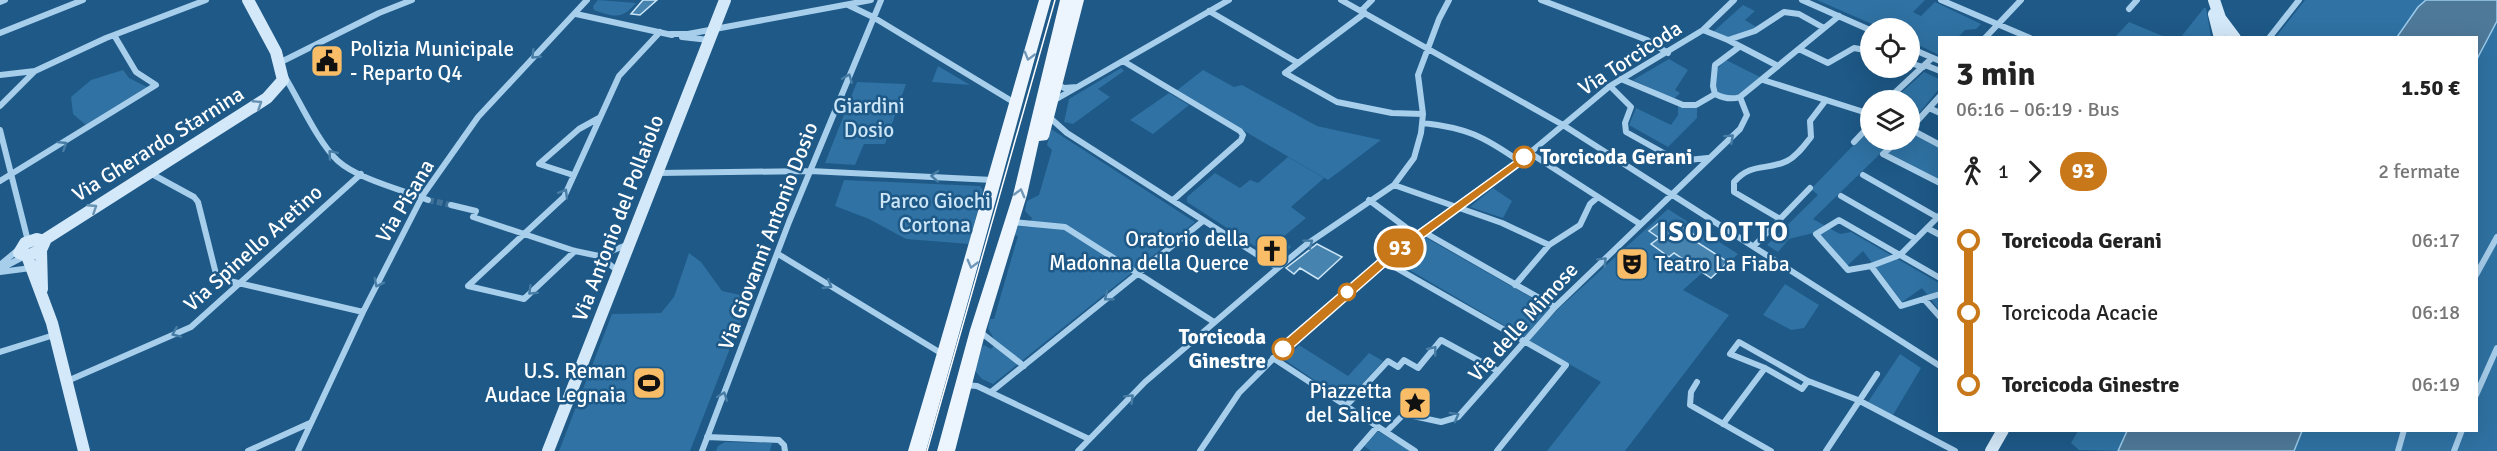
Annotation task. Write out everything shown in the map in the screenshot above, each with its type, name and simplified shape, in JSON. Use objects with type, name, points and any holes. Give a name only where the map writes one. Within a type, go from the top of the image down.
[{"type":"main road","points":[[917,451],[1046,0]]},
{"type":"main road","points":[[946,451],[978,330],[1029,160],[1042,94],[1066,0]]},
{"type":"main road","points":[[1029,160],[1042,140],[1078,0]]},
{"type":"street","points":[[0,2],[5,0]]},
{"type":"street","points":[[0,33],[83,0]]},
{"type":"street","points":[[0,75],[35,71],[114,35],[206,0]]},
{"type":"street","points":[[248,0],[263,25],[281,68],[330,153],[343,165],[361,174],[424,199]]},
{"type":"street","points":[[387,9],[397,0]]},
{"type":"street","points":[[281,68],[387,9],[412,0]]},
{"type":"street","name":"Via Pisana","points":[[298,451],[363,312],[424,199],[477,117],[587,0]]},
{"type":"street","name":"Via Antonio del Pollaiolo","points":[[548,451],[725,0]]},
{"type":"street","points":[[576,14],[670,34],[712,34],[871,0]]},
{"type":"street","name":"Via Giovanni Antonio Dosio","points":[[702,451],[810,171],[881,0]]},
{"type":"street","points":[[1053,101],[1228,0]]},
{"type":"street","points":[[1341,0],[1563,125],[1938,365]]},
{"type":"street","points":[[1372,0],[1363,12],[1285,73],[1337,102],[1392,113],[1423,114]]},
{"type":"street","points":[[1078,451],[1145,382],[1278,267],[1306,244],[1394,185],[1414,158],[1423,123],[1418,75],[1427,48],[1449,0]]},
{"type":"street","points":[[1541,0],[1647,40],[1668,53]]},
{"type":"street","name":"Via Torcicoda","points":[[1200,451],[1235,398],[1274,358],[1384,261],[1530,153],[1610,86],[1703,30],[1734,0]]},
{"type":"street","points":[[1802,0],[1860,25]]},
{"type":"street","points":[[1941,0],[2025,36]]},
{"type":"street","points":[[1988,36],[2021,0]]},
{"type":"street","points":[[2129,9],[2137,0]]},
{"type":"street","points":[[2215,0],[2215,22],[2219,36]]},
{"type":"street","points":[[2215,0],[2223,22],[2234,36]]},
{"type":"street","points":[[2271,36],[2299,0]]},
{"type":"street","points":[[847,4],[873,17],[1016,104]]},
{"type":"street","points":[[1209,11],[1298,63]]},
{"type":"street","points":[[1728,40],[1755,32],[1784,12],[1799,14],[1824,28]]},
{"type":"street","points":[[1621,79],[1683,105],[1696,105],[1714,94],[1729,99],[1740,97],[1839,16]]},
{"type":"street","points":[[1703,30],[1728,40],[1778,66]]},
{"type":"street","points":[[575,251],[524,299],[468,286],[564,197],[622,72],[660,32]]},
{"type":"street","points":[[670,34],[712,34]]},
{"type":"street","points":[[0,181],[156,86],[136,72],[114,35]]},
{"type":"street","points":[[1714,94],[1714,67],[1739,47]]},
{"type":"street","points":[[1798,49],[1829,63],[1836,62],[1854,48],[1860,49]]},
{"type":"street","points":[[1920,53],[1938,61]]},
{"type":"street","points":[[1898,90],[1932,58]]},
{"type":"street","points":[[1123,61],[1240,131],[1243,135],[1241,140],[1173,200]]},
{"type":"street","points":[[1920,65],[1938,70]]},
{"type":"street","name":"Via Gherardo Starnina","points":[[26,254],[270,96],[281,84],[281,68]]},
{"type":"street","points":[[0,106],[35,71]]},
{"type":"street","points":[[1763,80],[1860,112]]},
{"type":"street","points":[[1057,84],[1066,88],[1077,87]]},
{"type":"street","points":[[1610,86],[1631,107],[1624,123],[1626,132],[1678,161],[1708,158]]},
{"type":"street","name":"Via delle Mimose","points":[[1386,432],[1404,414],[1408,413],[1441,422],[1458,417],[1555,307],[1740,129],[1746,119],[1746,108],[1740,97]]},
{"type":"street","points":[[1920,118],[1938,98]]},
{"type":"street","points":[[1780,219],[1734,192],[1734,182],[1748,169],[1786,161],[1794,155],[1811,137],[1810,121],[1826,100]]},
{"type":"street","points":[[1929,108],[1938,112]]},
{"type":"street","points":[[1048,116],[1065,131],[1278,267]]},
{"type":"street","points":[[573,175],[539,164],[579,129],[600,118]]},
{"type":"street","points":[[1423,123],[1456,127],[1490,141],[1519,161]]},
{"type":"street","points":[[0,130],[13,175],[26,254],[42,293],[84,451]]},
{"type":"street","points":[[1920,135],[1938,145]]},
{"type":"street","points":[[1854,142],[1860,136]]},
{"type":"street","points":[[1888,150],[1883,154],[1938,182]]},
{"type":"street","points":[[1530,153],[1640,224]]},
{"type":"street","points":[[657,172],[810,171],[993,180]]},
{"type":"street","points":[[150,172],[195,196],[215,276],[219,279],[363,312]]},
{"type":"street","name":"Via Spinello Aretino","points":[[65,382],[191,327],[361,174]]},
{"type":"street","points":[[1863,175],[1938,216],[1900,255],[1871,266],[1848,270],[1816,234],[1839,220],[1900,255],[1938,277]]},
{"type":"street","points":[[1394,185],[1502,223],[1549,245]]},
{"type":"street","points":[[1754,246],[1810,188]]},
{"type":"street","points":[[1841,196],[1916,239]]},
{"type":"street","points":[[1515,285],[1549,245],[1580,225],[1590,204],[1598,197]]},
{"type":"street","points":[[1369,200],[1419,233],[1555,307]]},
{"type":"street","points":[[451,205],[476,210],[473,217],[575,251],[599,256],[618,272]]},
{"type":"street","points":[[991,392],[1203,221]]},
{"type":"street","points":[[1011,222],[1065,227],[1214,322]]},
{"type":"street","points":[[1927,228],[1938,234]]},
{"type":"street","points":[[2478,271],[2497,237]]},
{"type":"street","points":[[599,256],[629,244]]},
{"type":"street","points":[[42,245],[42,293]]},
{"type":"street","points":[[0,269],[26,254]]},
{"type":"street","points":[[0,269],[26,254]]},
{"type":"street","points":[[778,254],[945,356]]},
{"type":"street","points":[[1384,261],[1566,365],[1497,451]]},
{"type":"street","points":[[1871,266],[1901,306],[1938,295]]},
{"type":"street","points":[[1924,299],[1938,315]]},
{"type":"street","points":[[978,330],[998,348],[1024,366]]},
{"type":"street","points":[[0,352],[54,335]]},
{"type":"street","points":[[1346,406],[1388,361],[1398,367],[1404,360],[1418,368],[1442,340],[1498,372]]},
{"type":"street","points":[[1808,381],[1802,389],[1765,368],[1730,354],[1738,342],[1808,381],[1858,400],[1955,451]]},
{"type":"street","points":[[2478,391],[2497,348]]},
{"type":"street","points":[[1274,358],[1415,451]]},
{"type":"street","points":[[1724,424],[1765,368]]},
{"type":"street","points":[[1826,451],[1877,374]]},
{"type":"street","points":[[1696,382],[1691,392],[1690,405],[1771,451]]},
{"type":"street","points":[[964,385],[977,386],[991,392],[996,397],[1089,439]]},
{"type":"street","points":[[248,451],[310,423]]},
{"type":"street","points":[[1367,451],[1358,449],[1377,427]]},
{"type":"street","points":[[1991,451],[2001,432]]},
{"type":"street","points":[[2398,451],[2403,432]]},
{"type":"street","points":[[2454,451],[2461,432]]},
{"type":"street","points":[[708,437],[779,440],[784,445],[785,451]]},
{"type":"green space","points":[[598,0],[636,3],[622,15],[617,16],[594,10],[593,6]]},
{"type":"green space","points":[[1817,0],[1925,0],[1913,12],[1921,16],[1935,2],[1981,24],[1976,29],[1965,30],[1959,36],[1938,36],[1938,55],[1920,46],[1920,18],[1860,19]]},
{"type":"green space","points":[[2305,0],[2426,0],[2418,7],[2398,36],[2277,36]]},
{"type":"green space","points":[[1743,5],[1755,11],[1745,20],[1758,28],[1728,38],[1713,32]]},
{"type":"green space","points":[[2204,8],[2206,8],[2211,36],[2182,36]]},
{"type":"green space","points":[[2497,21],[2497,451],[2294,451],[2302,432],[2478,432],[2478,57]]},
{"type":"green space","points":[[2129,22],[2163,36],[2116,36]]},
{"type":"green space","points":[[1669,59],[1688,70],[1675,90],[1680,93],[1674,99],[1633,80]]},
{"type":"green space","points":[[1726,60],[1760,77],[1740,94],[1731,98],[1716,92],[1716,70]]},
{"type":"green space","points":[[938,66],[970,85],[932,82]]},
{"type":"green space","points":[[1121,68],[1124,71],[1098,89],[1110,97],[1073,124],[1064,122],[1069,99]]},
{"type":"green space","points":[[123,70],[129,78],[149,88],[87,126],[73,114],[71,97],[91,80]]},
{"type":"green space","points":[[1203,70],[1234,87],[1242,85],[1317,126],[1381,140],[1328,180],[1176,91]]},
{"type":"green space","points":[[1924,72],[1938,79],[1938,90],[1920,112],[1920,90],[1904,90]]},
{"type":"green space","name":"Giardini Dosio","points":[[857,82],[906,84],[885,144],[864,144],[855,165],[825,163]]},
{"type":"green space","points":[[1169,93],[1189,105],[1153,134],[1130,120]]},
{"type":"green space","points":[[1678,106],[1697,108],[1697,118],[1668,147],[1629,125],[1636,108],[1671,125],[1678,115]]},
{"type":"green space","points":[[1051,129],[1195,222],[993,384],[982,379],[975,371],[982,347],[984,345],[991,349],[996,343],[988,328],[990,319],[994,319],[1018,236],[1014,235],[1018,226],[1028,227],[1032,218],[1025,211],[1027,201],[1039,195],[1052,150],[1047,145]]},
{"type":"green space","points":[[1920,137],[1938,146],[1938,181],[1882,152],[1813,219],[1840,234],[1851,232],[1938,282],[1938,309],[1922,288],[1902,302],[1863,251],[1847,266],[1817,232],[1789,239],[1778,252],[1767,245],[1818,195],[1811,189],[1860,138],[1860,150],[1920,150]]},
{"type":"green space","points":[[1288,157],[1324,178],[1291,207],[1306,218],[1282,238],[1291,247],[1276,260],[1187,202],[1187,197],[1215,173],[1240,188],[1250,180],[1258,183]]},
{"type":"green space","name":"Parco Giochi Cortona","points":[[844,180],[980,186],[983,190],[969,244],[906,239],[869,219],[835,206]]},
{"type":"green space","points":[[1493,188],[1512,201],[1503,218],[1470,207]]},
{"type":"green space","points":[[1668,209],[1738,254],[1711,279],[1702,273],[1683,290],[1729,315],[1625,451],[1547,451],[1601,382],[1528,341],[1558,309]]},
{"type":"green space","points":[[1423,236],[1550,308],[1524,337],[1394,261]]},
{"type":"green space","name":"U.S. Reman Audace Legnaia","points":[[689,253],[701,262],[722,291],[750,297],[690,451],[559,451],[612,314],[661,313],[674,297]]},
{"type":"green space","points":[[1785,284],[1819,305],[1804,328],[1791,330],[1763,315]]},
{"type":"green space","points":[[1299,345],[1348,376],[1369,353],[1383,361],[1346,402],[1285,360]]},
{"type":"green space","points":[[1900,354],[1921,368],[1893,415],[1868,402]]},
{"type":"green space","points":[[1378,431],[1410,451],[1371,451],[1364,446]]},
{"type":"green space","points":[[2077,432],[2127,432],[2118,451],[2079,450],[2071,443]]},
{"type":"green space","points":[[725,442],[772,443],[770,451],[716,451],[718,446]]},
{"type":"shaded area","points":[[2426,0],[2497,0],[2497,21],[2478,57],[2478,36],[2398,36],[2418,7]]},
{"type":"shaded area","points":[[2126,432],[2302,432],[2294,451],[2118,451]]},
{"type":"building","points":[[643,0],[657,0],[640,15],[631,14]]},
{"type":"building","points":[[1676,222],[1696,236],[1692,239],[1728,262],[1711,278],[1674,253],[1669,257],[1651,244],[1659,238],[1649,231],[1659,223],[1668,229]]},
{"type":"building","name":"Oratorio della Madonna della Querce","points":[[1268,242],[1287,254],[1278,261],[1260,250]]},
{"type":"building","points":[[1317,244],[1342,257],[1318,279],[1300,268],[1294,274],[1286,268]]},
{"type":"tunnel","points":[[428,200],[451,205]]},
{"type":"tram line","points":[[927,451],[1055,0]]},
{"type":"bus line","name":"93","points":[[1283,349],[1316,318],[1416,235],[1524,157]]},
{"type":"place","name":"Polizia Municipale - Reparto Q4","points":[[327,61]]},
{"type":"place","name":"Torcicoda Gerani","points":[[1524,157]]},
{"type":"place","name":"Oratorio della Madonna della Querce","points":[[1272,251]]},
{"type":"place","name":"Teatro La Fiaba","points":[[1632,264]]},
{"type":"place","name":"Torcicoda Ginestre","points":[[1283,349]]},
{"type":"place","name":"U.S. Reman Audace Legnaia","points":[[649,383]]},
{"type":"place","name":"Piazzetta del Salice","points":[[1415,403]]},
{"type":"district","name":"ISOLOTTO","points":[[1724,232]]}]
